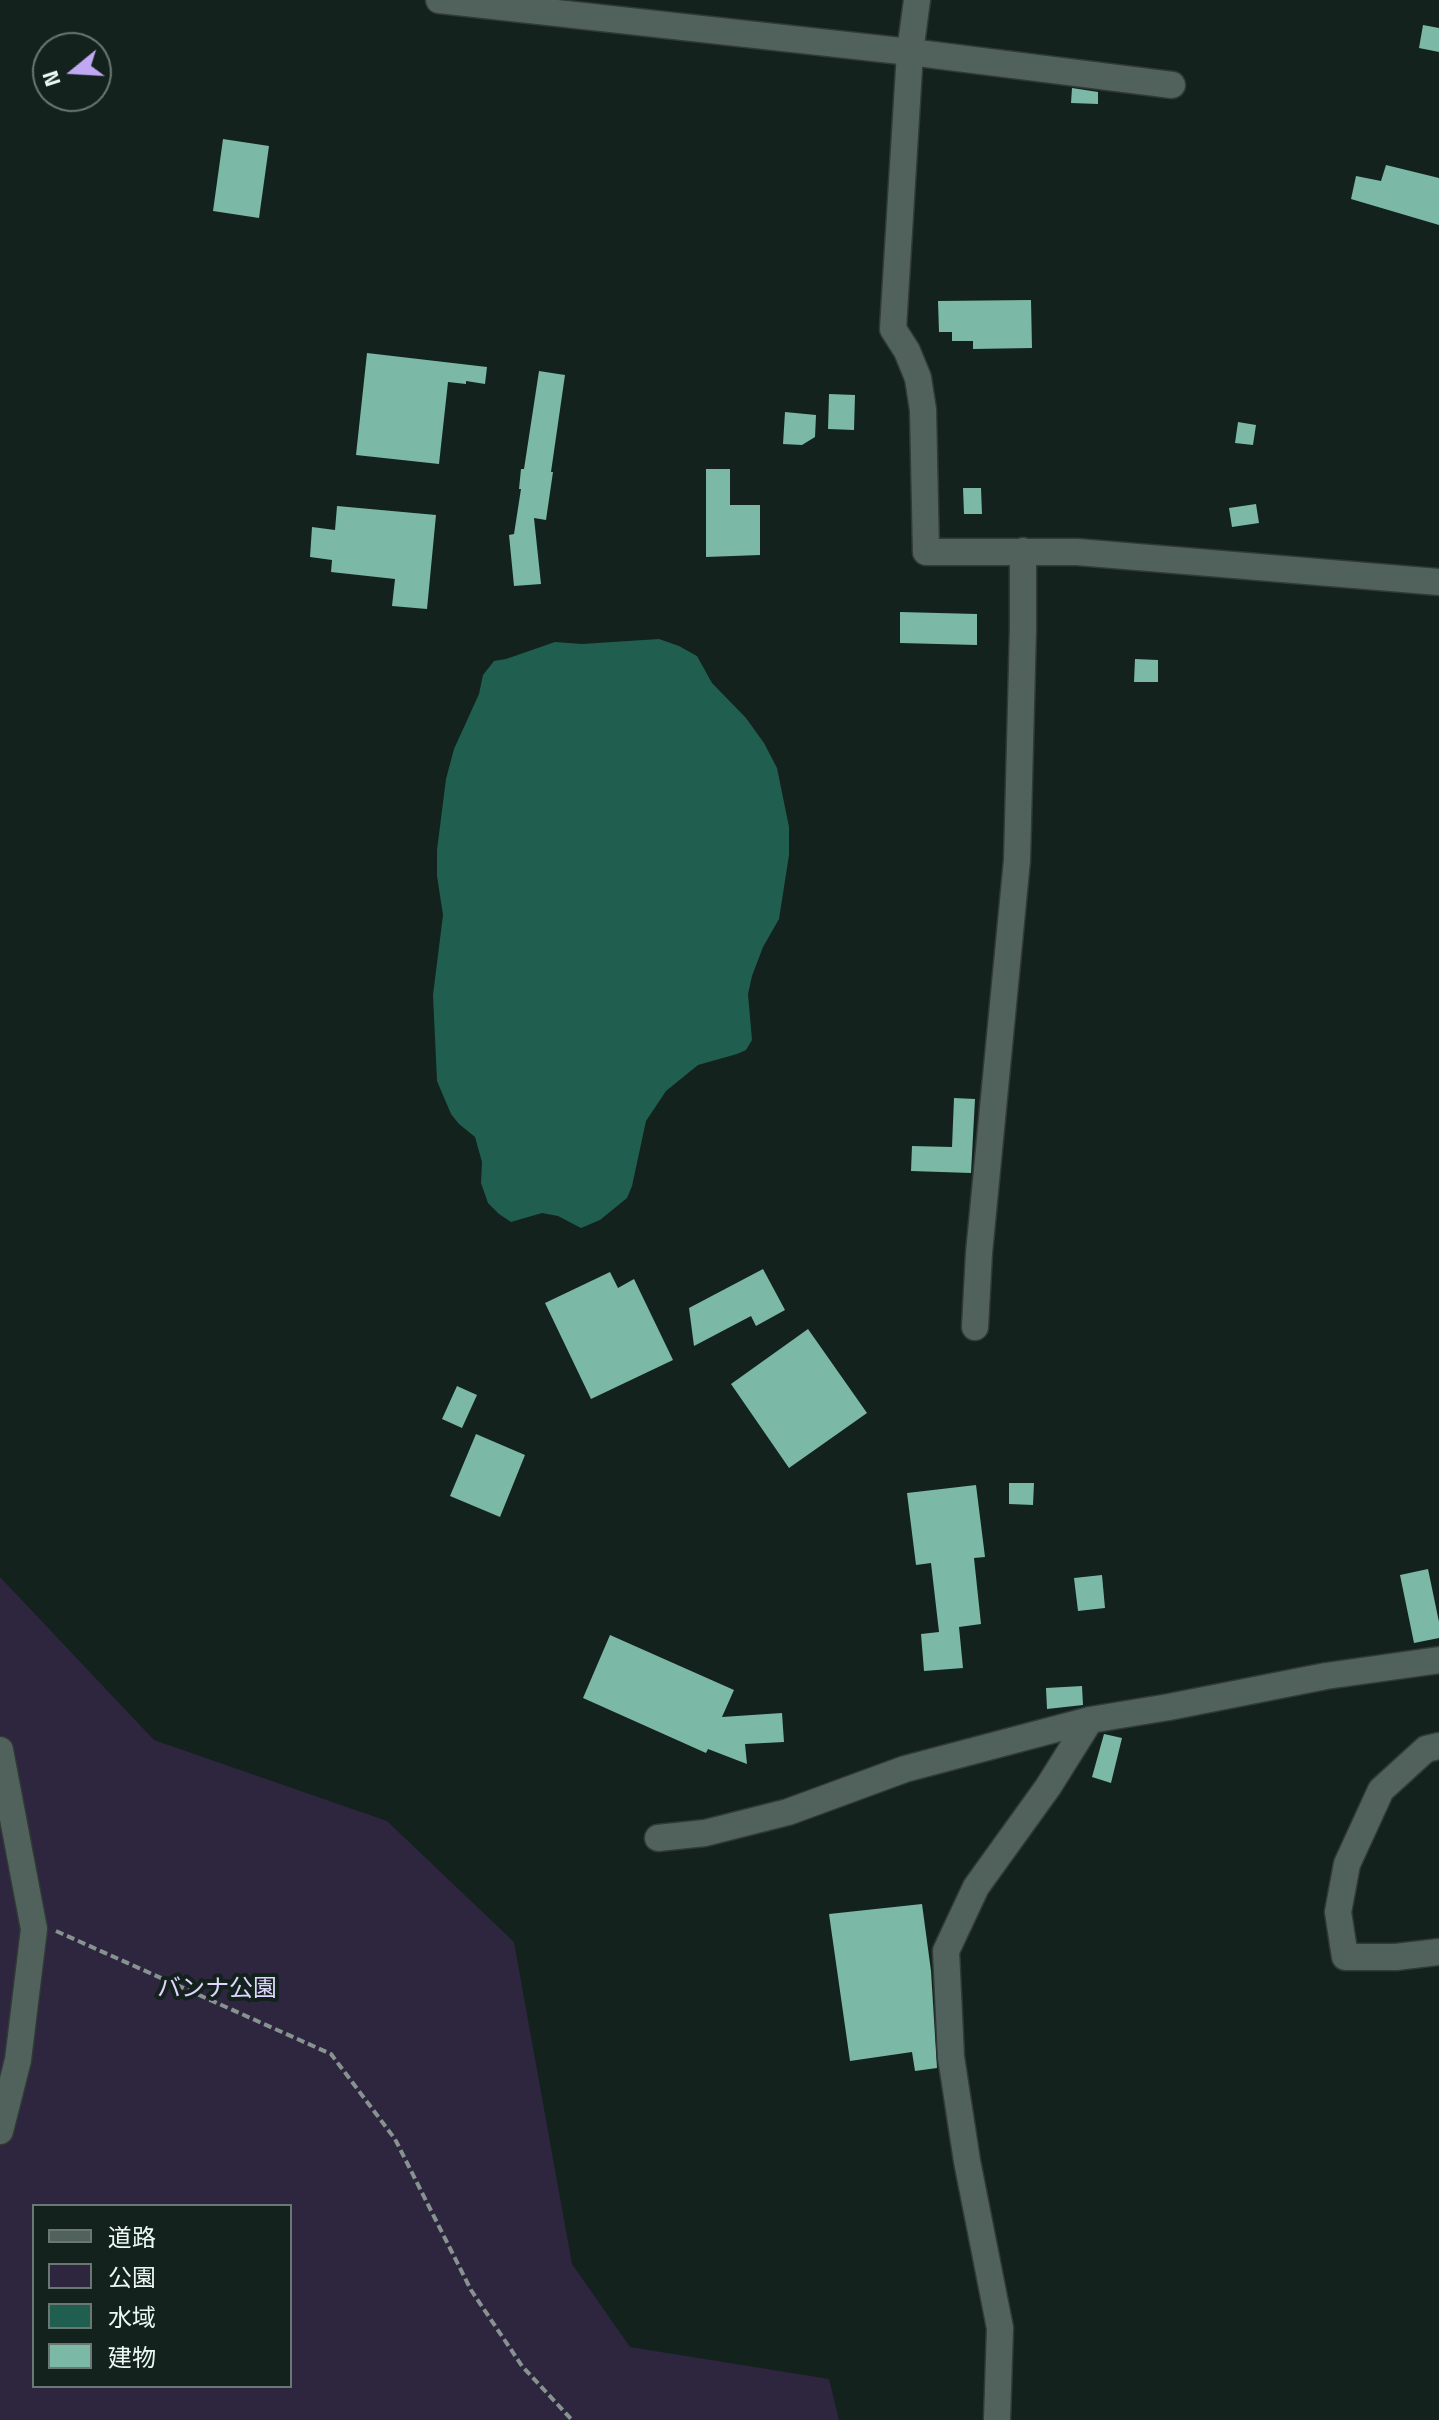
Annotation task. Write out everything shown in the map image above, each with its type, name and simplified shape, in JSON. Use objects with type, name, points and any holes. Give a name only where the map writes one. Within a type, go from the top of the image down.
[{"type":"street","points":[[439,0],[910,52],[1172,85]]},
{"type":"street","points":[[917,0],[910,52],[893,329],[907,351],[918,378],[923,410],[926,552],[1077,552],[1439,582]]},
{"type":"street","points":[[975,1327],[983,1206],[1017,860],[1023,551]]},
{"type":"street","points":[[658,1838],[705,1833],[788,1812],[905,1769],[1090,1720],[1326,1676],[1439,1660]]},
{"type":"street","points":[[997,2420],[1000,2328],[967,2161],[951,2057],[946,1951],[976,1887],[1048,1787],[1090,1720]]},
{"type":"street","points":[[1439,1746],[1426,1749],[1381,1790],[1347,1864],[1338,1912],[1345,1957],[1396,1957],[1439,1952]]},
{"type":"street","points":[[0,1750],[34,1929],[18,2060],[0,2131]]},
{"type":"path","points":[[32,1920],[331,2054],[395,2139],[471,2290],[522,2366],[572,2420]]},
{"type":"green space","name":"バンナ公園","points":[[0,1577],[154,1740],[387,1821],[514,1942],[572,2264],[630,2347],[829,2379],[839,2420],[0,2420]]},
{"type":"water","points":[[659,639],[697,656],[712,683],[746,718],[764,743],[777,768],[789,827],[789,855],[779,919],[763,947],[748,994],[752,1040],[746,1050],[698,1065],[666,1091],[646,1121],[627,1198],[600,1220],[581,1228],[558,1216],[542,1213],[511,1222],[488,1203],[481,1183],[482,1162],[475,1137],[451,1114],[437,1081],[433,995],[443,915],[437,850],[446,779],[454,749],[479,694],[483,675],[494,661],[555,642],[582,644]]},
{"type":"building","points":[[1423,25],[1439,28],[1439,52],[1419,48]]},
{"type":"building","points":[[1072,88],[1098,92],[1098,104],[1071,103]]},
{"type":"building","points":[[223,139],[269,146],[259,218],[213,211]]},
{"type":"building","points":[[1386,165],[1439,178],[1439,225],[1351,199],[1356,176],[1381,181]]},
{"type":"building","points":[[1031,300],[1032,348],[973,349],[973,341],[952,341],[952,332],[939,332],[938,301]]},
{"type":"building","points":[[367,353],[487,367],[485,384],[448,382],[439,464],[356,455]]},
{"type":"building","points":[[539,371],[565,375],[546,520],[534,518],[541,584],[514,586],[509,535],[514,534],[521,469],[524,469]]},
{"type":"building","points":[[829,394],[855,395],[854,430],[828,429]]},
{"type":"building","points":[[785,412],[816,415],[815,437],[802,445],[783,444]]},
{"type":"building","points":[[1238,422],[1256,425],[1253,445],[1235,443]]},
{"type":"building","points":[[706,469],[730,469],[730,505],[760,505],[760,555],[706,557]]},
{"type":"building","points":[[963,488],[981,488],[982,514],[964,514]]},
{"type":"building","points":[[1256,504],[1259,523],[1232,527],[1229,508]]},
{"type":"building","points":[[337,506],[436,515],[427,609],[392,606],[395,579],[331,572],[332,560],[310,557],[312,527],[335,530]]},
{"type":"building","points":[[900,612],[977,614],[977,645],[900,643]]},
{"type":"building","points":[[1135,659],[1158,660],[1158,682],[1134,682]]},
{"type":"building","points":[[954,1098],[975,1099],[971,1173],[911,1171],[912,1146],[952,1147]]},
{"type":"building","points":[[763,1269],[785,1310],[756,1326],[751,1316],[694,1346],[689,1308]]},
{"type":"building","points":[[610,1272],[618,1288],[634,1279],[673,1360],[591,1399],[545,1303]]},
{"type":"building","points":[[808,1329],[867,1413],[789,1468],[731,1384]]},
{"type":"building","points":[[457,1386],[477,1395],[462,1428],[442,1419]]},
{"type":"building","points":[[476,1434],[525,1455],[500,1517],[450,1496]]},
{"type":"building","points":[[1009,1483],[1034,1483],[1033,1505],[1009,1504]]},
{"type":"building","points":[[976,1485],[985,1557],[974,1558],[981,1624],[959,1627],[963,1668],[924,1671],[921,1634],[939,1632],[931,1563],[916,1565],[907,1493]]},
{"type":"building","points":[[1428,1569],[1439,1622],[1439,1638],[1414,1643],[1400,1575]]},
{"type":"building","points":[[1102,1575],[1105,1608],[1078,1611],[1074,1578]]},
{"type":"building","points":[[610,1635],[734,1690],[722,1717],[782,1713],[784,1742],[745,1744],[747,1764],[708,1749],[706,1753],[583,1698]]},
{"type":"building","points":[[1082,1686],[1083,1705],[1047,1709],[1046,1688]]},
{"type":"building","points":[[1104,1734],[1122,1738],[1111,1783],[1092,1777]]},
{"type":"building","points":[[922,1904],[931,1971],[937,2068],[915,2071],[912,2052],[850,2061],[829,1914]]}]
